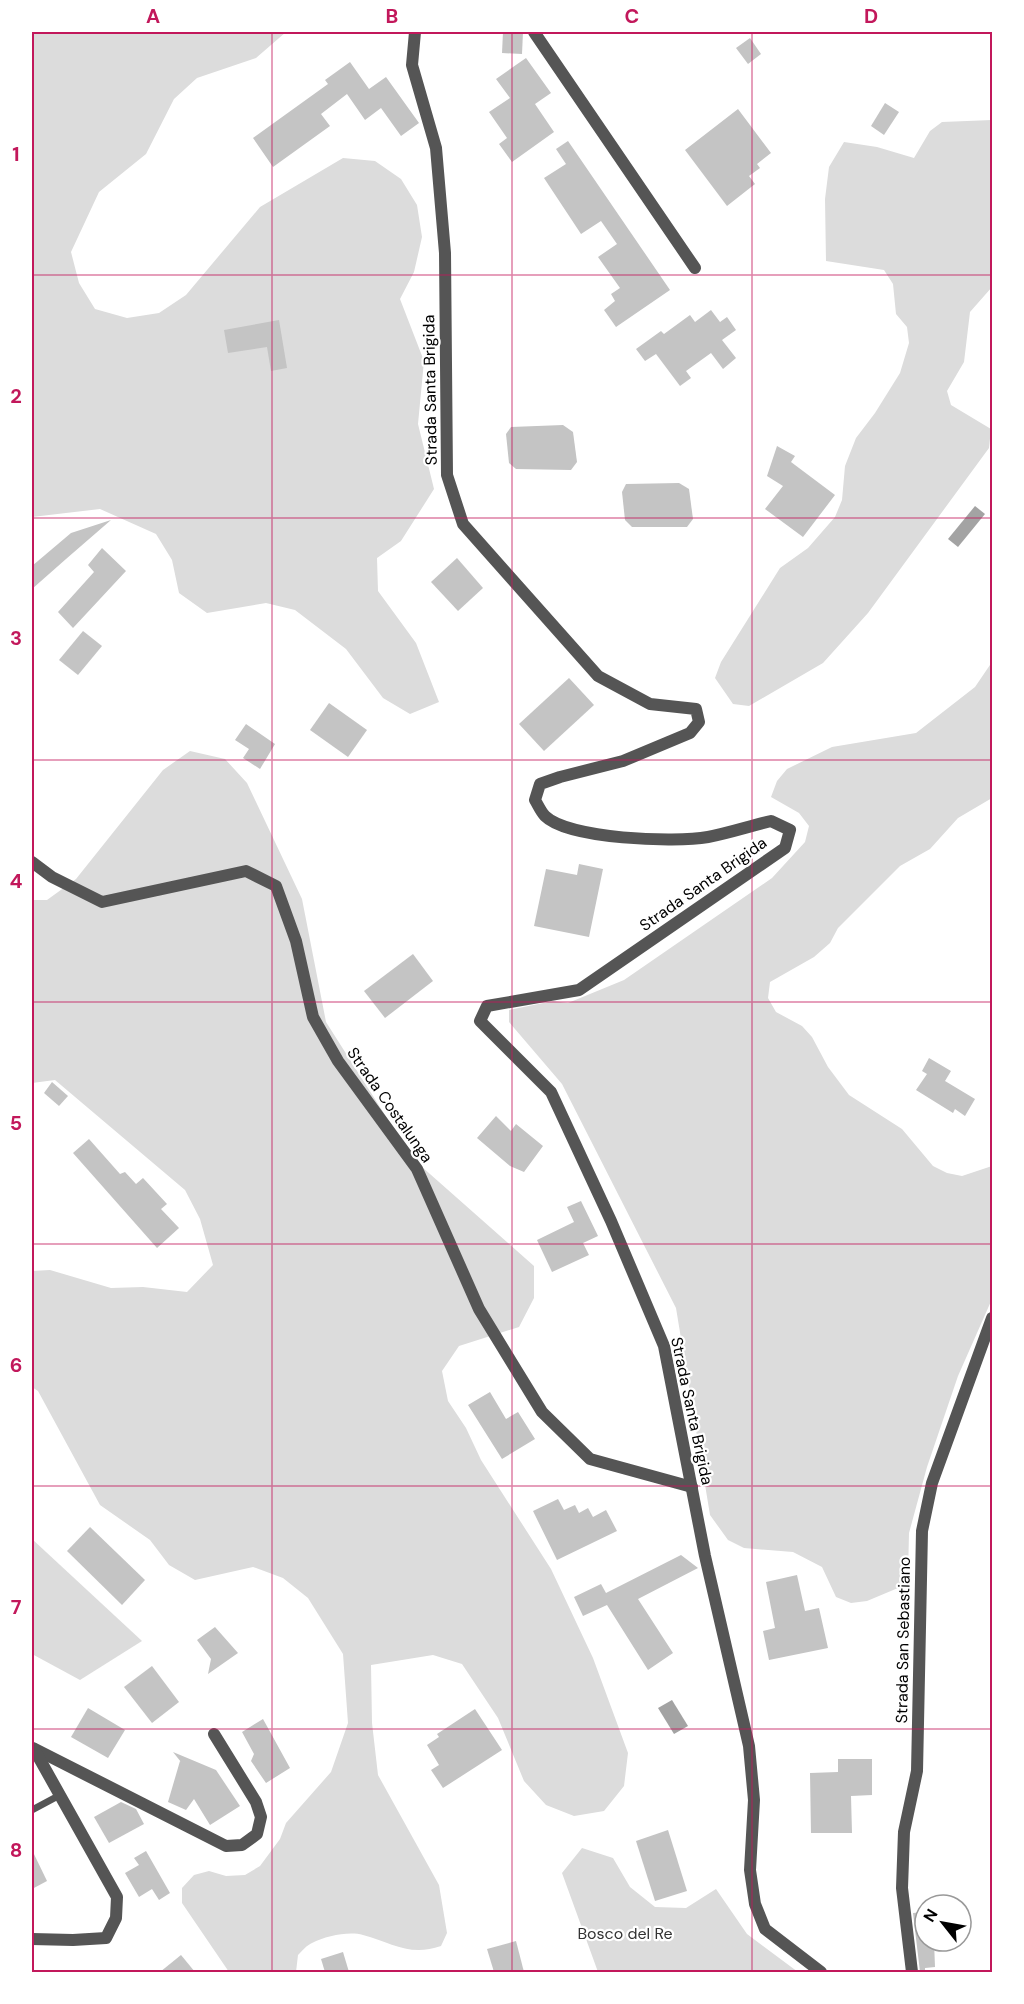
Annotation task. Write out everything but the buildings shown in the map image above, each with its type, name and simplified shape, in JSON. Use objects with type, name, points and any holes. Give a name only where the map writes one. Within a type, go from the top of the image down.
[{"type":"street","name":"Strada Santa Brigida","points":[[415,32],[412,65],[436,148],[445,253],[447,475],[463,524],[598,676],[650,704],[696,709],[699,722],[690,733],[623,761],[540,784],[535,800],[544,816],[562,826],[599,834],[647,839],[706,838],[771,821],[790,830],[785,848],[579,990],[487,1005],[480,1021],[550,1092],[611,1221],[664,1346],[705,1556],[748,1746],[754,1800],[750,1870],[755,1904],[765,1929],[821,1972]]},
{"type":"street","points":[[534,32],[695,268]]},
{"type":"street","name":"Strada Costalunga","points":[[32,862],[51,877],[102,902],[246,871],[276,886],[296,941],[313,1017],[338,1061],[417,1169],[479,1309],[542,1412],[590,1460],[692,1487]]},
{"type":"street","name":"Strada San Sebastiano","points":[[912,1972],[902,1887],[904,1832],[917,1771],[922,1531],[932,1483],[993,1318]]},
{"type":"street","points":[[32,1747],[226,1846],[242,1845],[257,1834],[261,1817],[256,1802],[214,1734]]},
{"type":"street","points":[[32,1747],[117,1897],[116,1918],[106,1938],[32,1939]]},
{"type":"lane","points":[[32,1810],[60,1795]]},
{"type":"green space","points":[[32,32],[286,32],[256,58],[197,78],[174,99],[146,154],[99,192],[71,252],[79,283],[95,309],[127,318],[159,313],[186,295],[260,207],[343,158],[375,161],[401,179],[417,205],[422,237],[414,272],[400,299],[424,361],[418,424],[434,489],[401,541],[377,558],[378,591],[416,643],[439,702],[410,714],[383,698],[346,649],[295,610],[266,603],[207,613],[179,593],[172,560],[156,534],[100,509],[32,517]]},
{"type":"green space","points":[[992,120],[992,287],[970,312],[964,362],[947,391],[951,405],[991,429],[989,448],[868,613],[823,663],[749,706],[733,704],[715,678],[721,662],[780,568],[808,548],[835,517],[842,500],[845,466],[856,438],[900,373],[909,343],[907,327],[896,314],[893,284],[884,270],[826,261],[825,199],[829,167],[844,142],[877,147],[914,158],[930,131],[942,122]]},
{"type":"green space","points":[[992,662],[992,798],[958,818],[930,849],[900,866],[838,928],[830,943],[814,957],[770,982],[768,998],[776,1012],[802,1026],[812,1037],[828,1067],[849,1095],[902,1129],[933,1166],[947,1173],[962,1176],[992,1166],[992,1299],[958,1376],[927,1467],[909,1533],[908,1575],[898,1588],[867,1601],[851,1603],[836,1597],[822,1567],[793,1552],[744,1548],[728,1540],[710,1515],[676,1308],[562,1084],[509,1022],[509,1010],[553,1001],[568,1003],[624,980],[772,878],[805,842],[809,826],[799,813],[771,797],[777,781],[787,769],[832,747],[916,733],[975,687]]},
{"type":"green space","points":[[190,751],[225,759],[247,783],[302,899],[326,1022],[413,1159],[534,1266],[534,1298],[519,1327],[459,1346],[442,1371],[448,1401],[466,1428],[481,1460],[551,1569],[593,1658],[628,1753],[624,1786],[604,1811],[574,1816],[546,1805],[524,1781],[498,1718],[462,1664],[433,1655],[371,1665],[372,1723],[378,1775],[439,1885],[447,1933],[441,1946],[420,1950],[401,1948],[357,1934],[331,1936],[310,1944],[298,1955],[296,1972],[229,1972],[182,1903],[182,1888],[194,1875],[209,1871],[226,1876],[245,1875],[260,1866],[280,1839],[286,1823],[331,1772],[348,1723],[343,1654],[308,1598],[283,1578],[253,1567],[195,1580],[169,1565],[150,1540],[100,1505],[38,1391],[32,1387],[32,1271],[50,1270],[111,1288],[143,1287],[187,1292],[213,1265],[200,1219],[185,1190],[55,1080],[32,1083],[32,900],[47,900],[76,879],[163,770]]},
{"type":"green space","points":[[32,1539],[142,1641],[80,1680],[32,1654]]},
{"type":"green space","name":"Bosco del Re","points":[[582,1848],[613,1858],[630,1887],[655,1907],[686,1908],[716,1889],[747,1934],[798,1972],[598,1972],[562,1873]]},
{"type":"shaded area","points":[[975,506],[985,514],[958,547],[948,539]]},
{"type":"shaded area","points":[[672,1700],[688,1726],[674,1734],[658,1708]]}]
